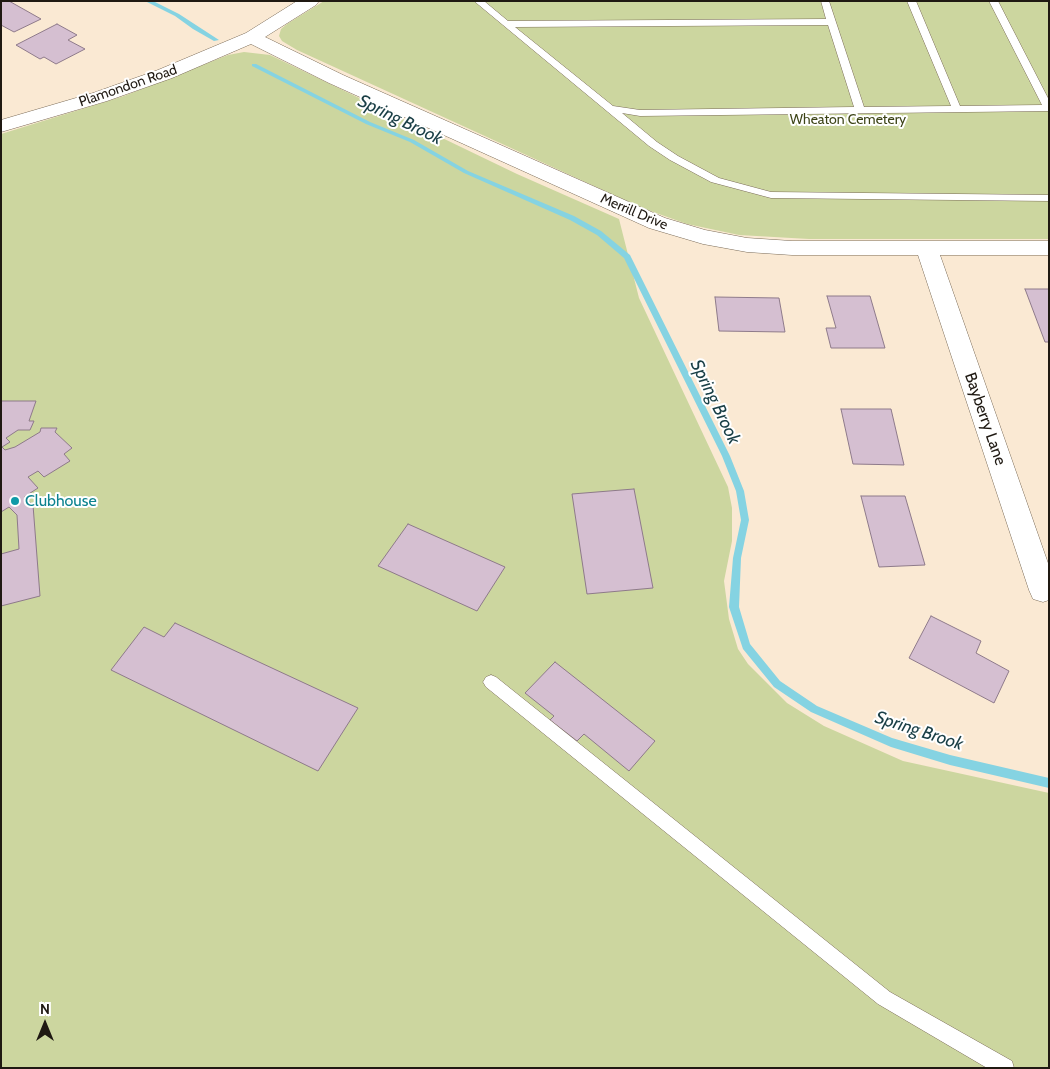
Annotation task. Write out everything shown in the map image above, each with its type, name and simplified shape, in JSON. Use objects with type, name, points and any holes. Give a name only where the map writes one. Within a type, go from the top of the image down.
[{"type":"street","name":"Plamondon Road","points":[[1,126],[100,97],[165,74],[252,37],[310,1]]},
{"type":"street","name":"Merrill Drive","points":[[252,37],[336,79],[657,223],[703,237],[747,245],[792,248],[1049,248]]},
{"type":"street","name":"Bayberry Lane","points":[[927,249],[1043,590]]},
{"type":"lane","points":[[478,1],[610,109],[674,158],[715,180],[771,195],[1049,198]]},
{"type":"lane","points":[[825,1],[860,111]]},
{"type":"lane","points":[[911,1],[957,110]]},
{"type":"lane","points":[[610,109],[640,113],[1048,108],[993,1]]},
{"type":"lane","points":[[506,24],[832,22]]},
{"type":"lane","points":[[491,682],[884,998],[1005,1068]]},
{"type":"green space","name":"Wheaton Cemetery","points":[[324,1],[1049,1],[1049,239],[809,239],[739,235],[687,224],[642,208],[297,50],[282,41],[279,36],[281,29]]},
{"type":"green space","points":[[244,52],[270,55],[517,174],[619,219],[639,298],[728,487],[732,508],[732,541],[724,581],[729,619],[738,649],[748,664],[787,703],[824,726],[903,761],[1049,793],[1049,1068],[1,1068],[1,134],[124,96],[228,55]]},
{"type":"building","points":[[1,1],[9,1],[41,19],[14,32],[1,25]]},
{"type":"building","points":[[57,24],[77,35],[68,40],[85,49],[56,64],[44,57],[40,59],[16,45]]},
{"type":"building","points":[[1025,289],[1049,289],[1049,342],[1045,342]]},
{"type":"building","points":[[827,296],[870,296],[885,348],[831,348],[826,328],[836,328]]},
{"type":"building","points":[[715,297],[779,298],[785,332],[719,331]]},
{"type":"building","name":"Clubhouse","points":[[1,401],[36,401],[29,421],[34,421],[30,430],[18,430],[6,438],[10,442],[2,447],[5,450],[15,447],[40,432],[41,428],[57,428],[55,432],[72,448],[64,454],[70,461],[44,477],[38,471],[28,477],[38,488],[24,497],[33,505],[40,596],[1,606],[1,554],[19,549],[17,515],[9,507],[1,512]]},
{"type":"building","points":[[841,409],[891,409],[904,465],[853,464]]},
{"type":"building","points":[[634,489],[653,588],[587,594],[572,494]]},
{"type":"building","points":[[861,496],[905,496],[925,565],[879,567]]},
{"type":"building","points":[[408,524],[505,567],[477,611],[378,566]]},
{"type":"building","points":[[931,616],[981,641],[976,653],[1009,671],[994,703],[909,658]]},
{"type":"building","points":[[175,623],[358,708],[318,771],[111,670],[144,627],[164,637]]},
{"type":"building","points":[[555,662],[655,741],[629,771],[584,734],[577,741],[550,720],[554,716],[525,693]]},
{"type":"waterway","name":"Spring Brook","points":[[148,1],[177,15],[216,40]]},
{"type":"waterway","name":"Spring Brook","points":[[254,65],[368,123],[412,141],[466,172],[572,218],[599,233],[627,257],[726,456],[740,491],[745,520],[737,558],[734,607],[746,646],[777,684],[814,709],[891,742],[950,760],[1049,783]]},
{"type":"place","name":"Clubhouse","points":[[15,501]]}]
